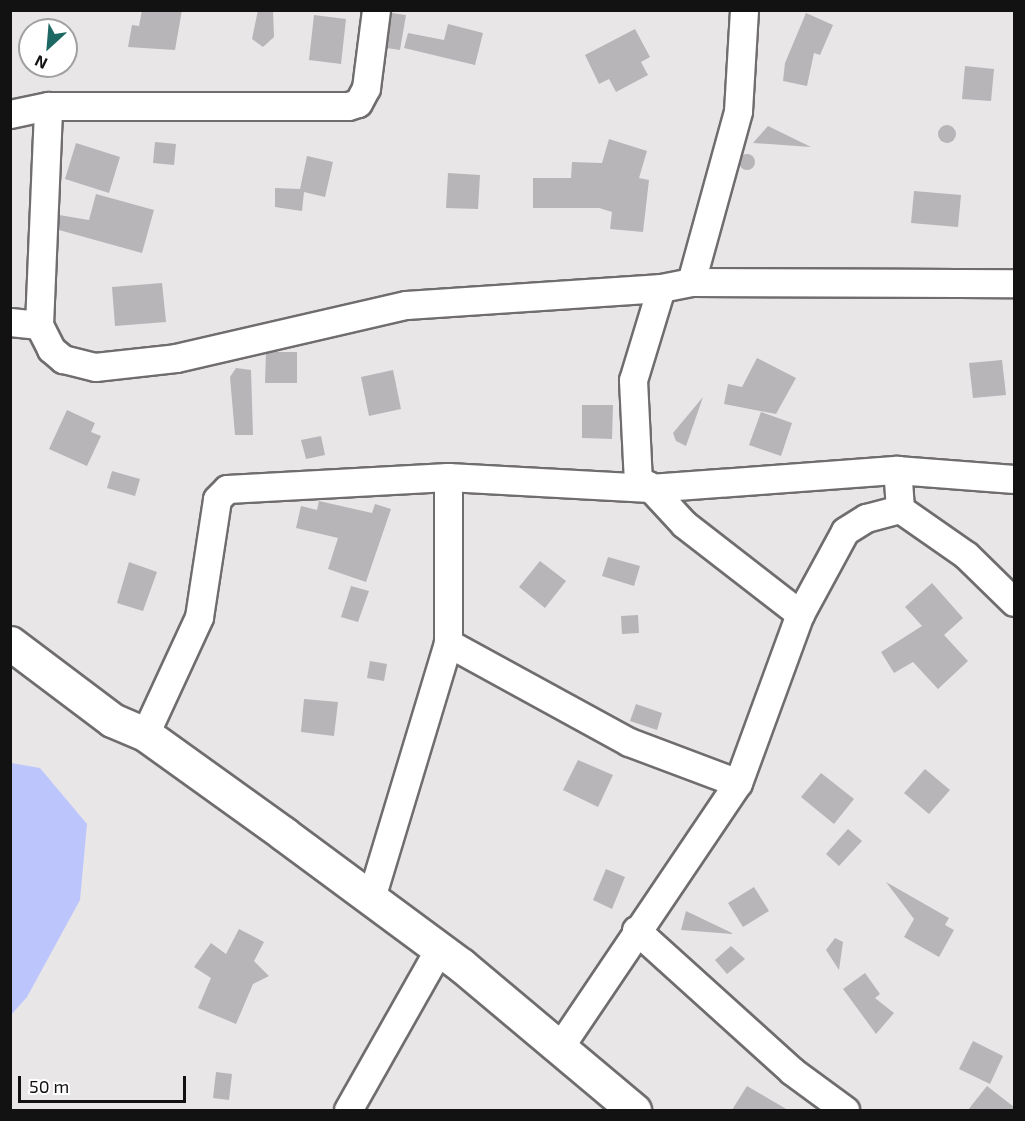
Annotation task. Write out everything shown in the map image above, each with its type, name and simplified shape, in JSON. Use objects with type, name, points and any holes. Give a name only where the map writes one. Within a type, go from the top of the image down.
[{"type":"street","points":[[10,114],[48,106],[348,106],[358,103],[366,88],[376,10]]},
{"type":"street","points":[[691,282],[738,111],[744,10]]},
{"type":"street","points":[[48,106],[39,324],[51,349],[63,359],[96,367],[176,358],[405,306],[661,288],[691,282],[1014,283]]},
{"type":"street","points":[[661,288],[633,380],[638,482],[650,488],[677,518],[800,614]]},
{"type":"street","points":[[10,322],[39,324]]},
{"type":"street","points":[[897,470],[900,510]]},
{"type":"street","points":[[145,734],[199,617],[220,494],[241,486],[448,477],[650,488],[897,470],[1014,479]]},
{"type":"street","points":[[371,898],[448,643],[448,477]]},
{"type":"street","points":[[559,1048],[636,930],[738,783],[800,614],[845,531],[866,518],[900,510],[966,555],[1014,602]]},
{"type":"street","points":[[10,643],[112,720],[145,734],[371,898],[439,949],[634,1110]]},
{"type":"street","points":[[448,643],[629,742],[738,783]]},
{"type":"street","points":[[636,930],[792,1071],[845,1110]]},
{"type":"street","points":[[348,1110],[439,949]]},
{"type":"water","points":[[11,763],[40,768],[87,824],[80,900],[27,997],[11,1015]]},
{"type":"building","points":[[142,10],[182,10],[175,50],[128,47],[132,25],[139,26]]},
{"type":"building","points":[[258,10],[273,10],[274,37],[263,47],[252,39]]},
{"type":"building","points":[[392,13],[406,15],[400,50],[387,48]]},
{"type":"building","points":[[806,13],[833,25],[820,55],[814,53],[807,86],[783,81],[785,63]]},
{"type":"building","points":[[314,15],[346,19],[341,64],[309,60]]},
{"type":"building","points":[[448,24],[483,33],[475,65],[404,48],[408,33],[444,40]]},
{"type":"building","points":[[635,29],[650,57],[641,62],[648,75],[616,92],[609,79],[599,84],[585,55]]},
{"type":"building","points":[[965,66],[994,69],[991,101],[962,99]]},
{"type":"building","points":[[943,125],[951,125],[956,130],[954,141],[943,143],[938,138],[938,130]]},
{"type":"building","points":[[768,126],[811,147],[753,143]]},
{"type":"building","points":[[609,139],[647,151],[639,178],[649,180],[643,232],[610,229],[612,212],[599,208],[533,208],[533,178],[571,178],[572,162],[602,163]]},
{"type":"building","points":[[155,142],[176,144],[174,165],[153,163]]},
{"type":"building","points":[[76,143],[120,157],[109,193],[65,179]]},
{"type":"building","points":[[744,154],[750,154],[755,162],[753,168],[744,170],[739,165],[739,159]]},
{"type":"building","points":[[307,156],[333,162],[325,197],[304,192],[302,211],[275,207],[275,188],[300,189]]},
{"type":"building","points":[[448,173],[480,175],[478,209],[446,208]]},
{"type":"building","points":[[914,191],[961,195],[958,227],[911,223]]},
{"type":"building","points":[[96,194],[154,210],[142,253],[59,230],[59,215],[89,220]]},
{"type":"building","points":[[162,283],[166,322],[115,326],[112,287]]},
{"type":"building","points":[[297,352],[297,383],[265,383],[266,353]]},
{"type":"building","points":[[757,358],[796,378],[776,414],[724,404],[728,384],[742,387]]},
{"type":"building","points":[[1002,360],[1006,395],[973,398],[969,363]]},
{"type":"building","points":[[236,368],[251,370],[253,435],[235,435],[230,377]]},
{"type":"building","points":[[393,370],[401,409],[369,416],[361,377]]},
{"type":"building","points":[[703,397],[686,446],[676,441],[673,433]]},
{"type":"building","points":[[582,405],[613,405],[612,439],[582,438]]},
{"type":"building","points":[[67,410],[95,423],[91,432],[101,436],[87,466],[49,449]]},
{"type":"building","points":[[761,412],[792,423],[781,456],[749,445]]},
{"type":"building","points":[[321,436],[325,455],[306,459],[301,440]]},
{"type":"building","points":[[112,471],[140,479],[135,496],[107,488]]},
{"type":"building","points":[[319,501],[372,513],[375,504],[391,509],[366,582],[328,569],[338,538],[296,528],[301,506],[317,510]]},
{"type":"building","points":[[608,557],[640,566],[634,586],[602,576]]},
{"type":"building","points":[[540,561],[566,581],[545,608],[519,587]]},
{"type":"building","points":[[129,562],[157,572],[143,611],[117,603]]},
{"type":"building","points":[[932,583],[963,618],[944,635],[968,661],[938,689],[913,662],[894,673],[881,652],[922,626],[905,607]]},
{"type":"building","points":[[351,586],[369,591],[358,622],[341,617]]},
{"type":"building","points":[[638,615],[639,633],[622,634],[621,616]]},
{"type":"building","points":[[370,661],[387,664],[384,681],[367,678]]},
{"type":"building","points":[[304,699],[338,702],[334,736],[301,732]]},
{"type":"building","points":[[636,704],[662,713],[657,730],[630,721]]},
{"type":"building","points":[[578,760],[613,775],[598,807],[563,790]]},
{"type":"building","points":[[925,769],[950,790],[929,814],[904,793]]},
{"type":"building","points":[[821,773],[854,799],[834,824],[801,797]]},
{"type":"building","points":[[848,829],[862,841],[839,866],[826,854]]},
{"type":"building","points":[[606,869],[625,877],[612,909],[593,900]]},
{"type":"building","points":[[886,882],[949,918],[945,925],[954,930],[939,957],[904,937],[914,919]]},
{"type":"building","points":[[754,887],[769,911],[743,927],[728,903]]},
{"type":"building","points":[[686,911],[732,933],[732,934],[681,930]]},
{"type":"building","points":[[239,929],[264,942],[254,961],[269,976],[253,984],[236,1024],[198,1008],[211,978],[194,967],[211,943],[226,954]]},
{"type":"building","points":[[835,938],[843,942],[839,970],[826,950]]},
{"type":"building","points":[[731,946],[745,959],[727,974],[715,960]]},
{"type":"building","points":[[865,973],[880,994],[875,998],[894,1013],[876,1034],[843,989]]},
{"type":"building","points":[[973,1041],[1003,1056],[990,1084],[959,1069]]},
{"type":"building","points":[[216,1072],[232,1074],[229,1100],[213,1098]]},
{"type":"building","points":[[747,1086],[788,1110],[732,1110]]},
{"type":"building","points":[[987,1086],[1014,1107],[1014,1110],[968,1110]]}]
